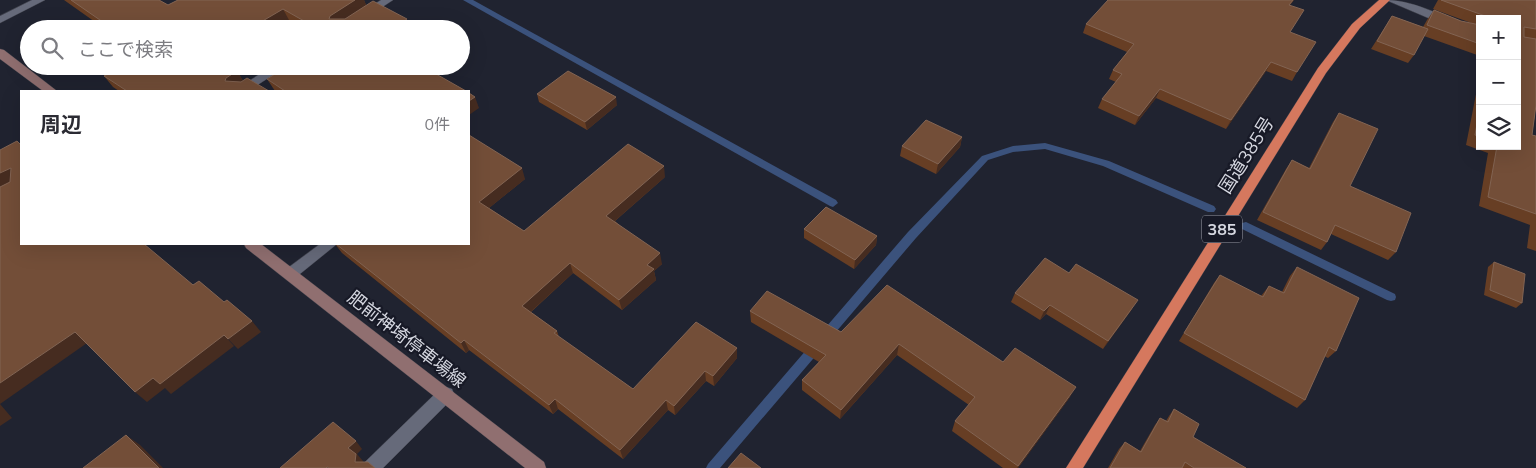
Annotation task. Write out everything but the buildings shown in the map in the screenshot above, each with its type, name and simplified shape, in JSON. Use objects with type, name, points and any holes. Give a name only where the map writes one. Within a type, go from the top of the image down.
[{"type":"highway","name":"国道385号","points":[[1074,468],[1322,71],[1356,26],[1385,0]]},
{"type":"main road","points":[[0,52],[20,67]]},
{"type":"main road","points":[[30,75],[50,90]]},
{"type":"main road","name":"肥前神埼停車場線","points":[[252,245],[446,394],[538,468]]},
{"type":"street","points":[[0,20],[40,0]]},
{"type":"street","points":[[356,20],[388,0]]},
{"type":"street","points":[[1391,0],[1458,28],[1476,31]]},
{"type":"street","points":[[242,90],[266,75]]},
{"type":"street","points":[[290,274],[329,245]]},
{"type":"street","points":[[371,468],[446,394]]},
{"type":"waterway","points":[[467,0],[833,203]]},
{"type":"waterway","points":[[712,468],[912,235],[985,158],[1013,149],[1045,146],[1106,163],[1211,209]]},
{"type":"waterway","points":[[1246,226],[1391,297]]}]
